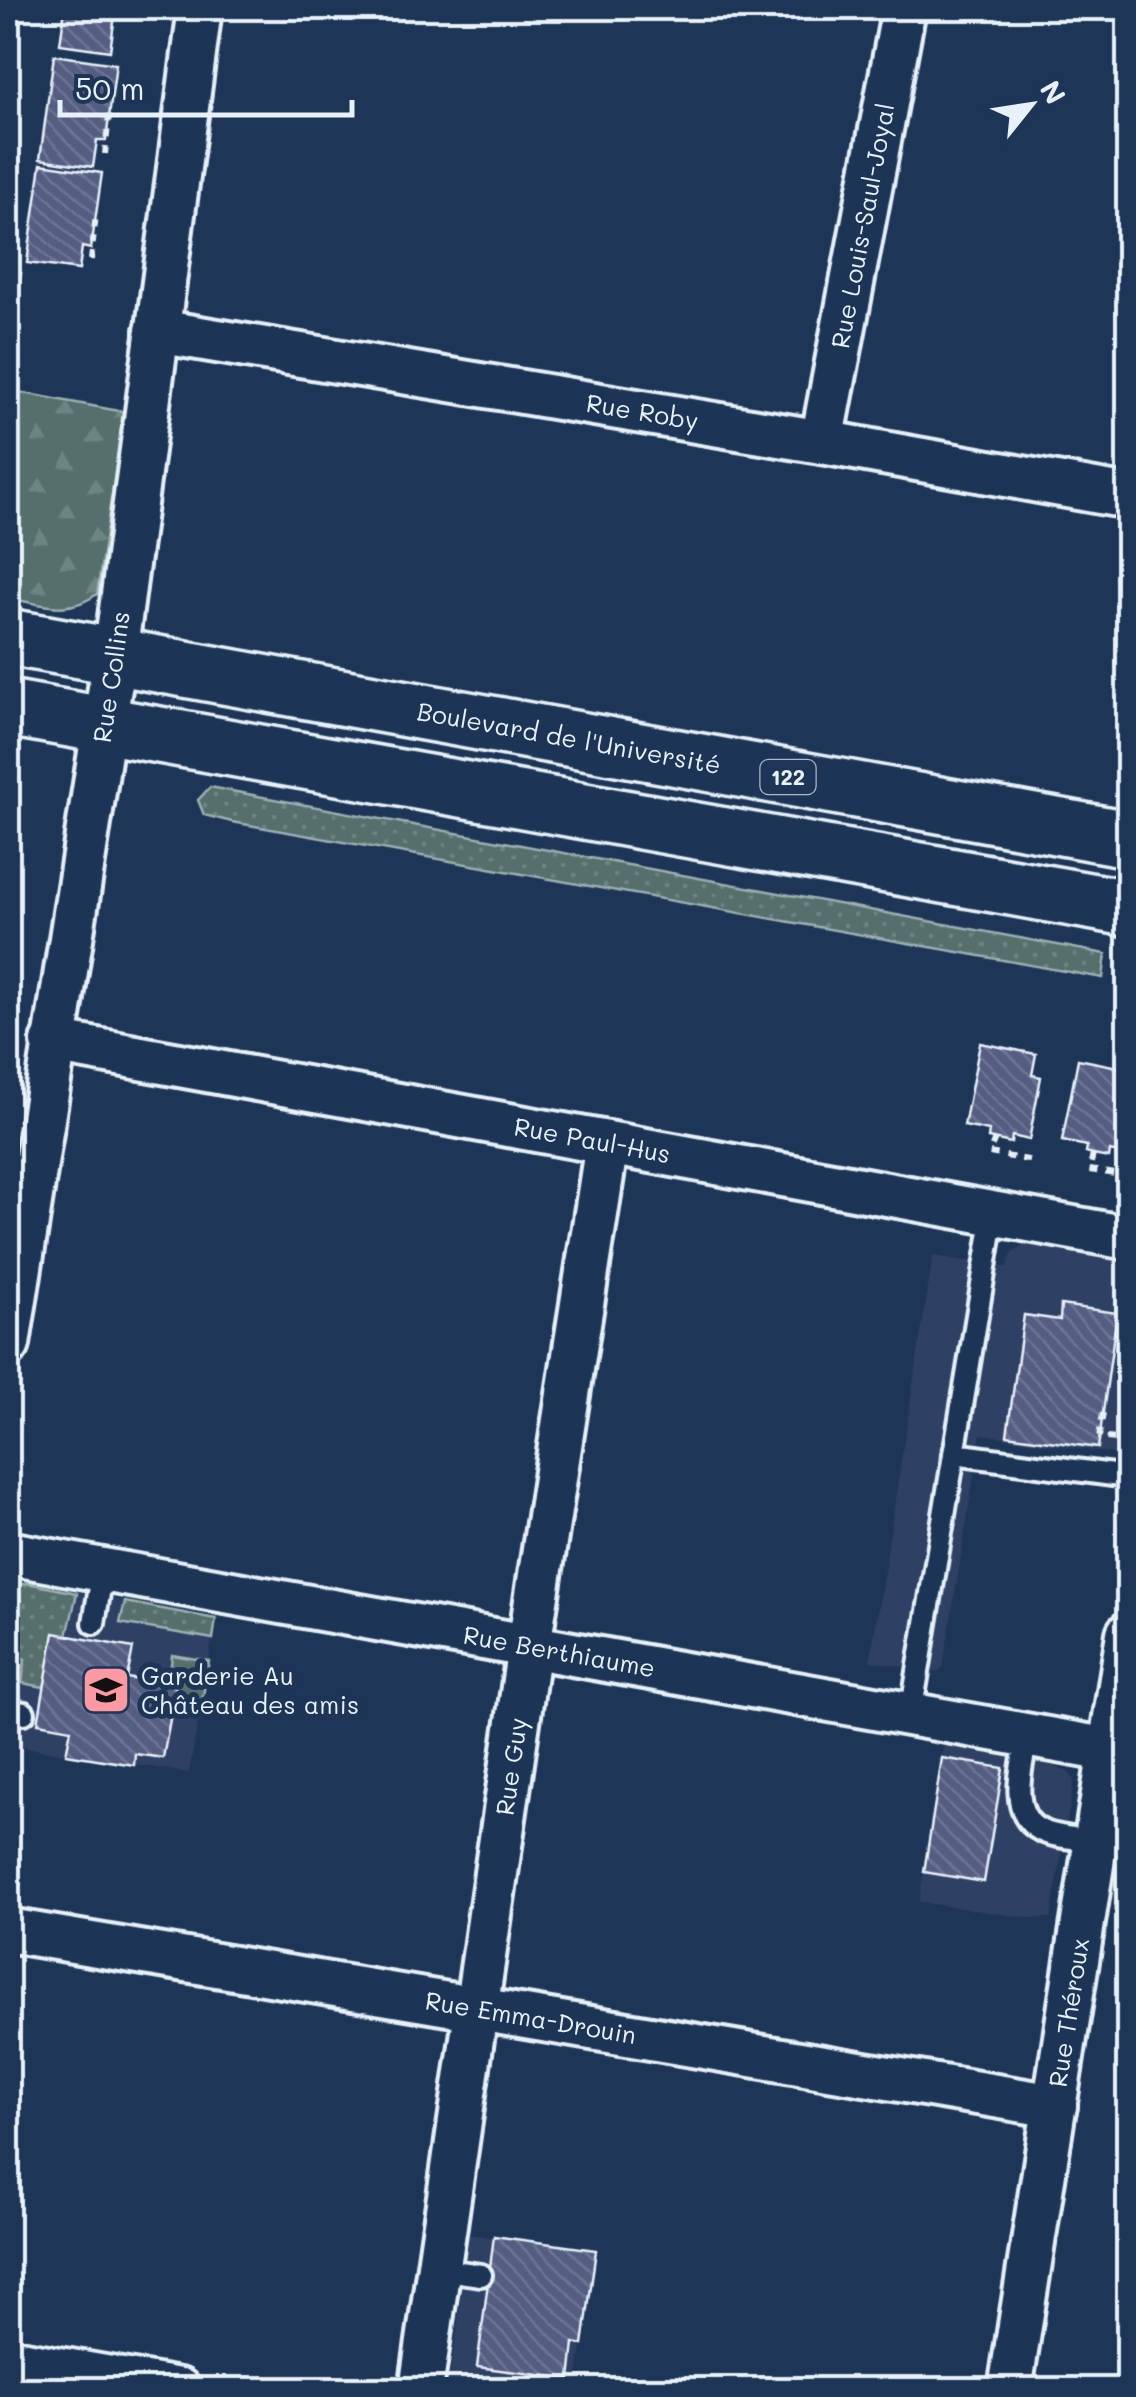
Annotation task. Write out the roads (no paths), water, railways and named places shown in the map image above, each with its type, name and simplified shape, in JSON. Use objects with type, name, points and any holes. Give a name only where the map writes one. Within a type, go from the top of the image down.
[{"type":"main road","name":"Boulevard de l'Université","points":[[8,638],[1128,838]]},
{"type":"main road","points":[[8,708],[1128,908]]},
{"type":"street","name":"Rue Collins","points":[[8,1344],[115,656],[200,8]]},
{"type":"street","name":"Rue Louis-Saul-Joyal","points":[[822,442],[904,8]]},
{"type":"street","name":"Rue Roby","points":[[158,331],[1128,497]]},
{"type":"street","name":"Rue Paul-Hus","points":[[53,1042],[1128,1238]]},
{"type":"street","name":"Rue Guy","points":[[421,2390],[529,1646],[608,1143]]},
{"type":"street","name":"Rue Berthiaume","points":[[8,1553],[1119,1751]]},
{"type":"street","name":"Rue Théroux","points":[[1010,2390],[1095,1841],[1119,1751],[1128,1634]]},
{"type":"street","name":"Rue Emma-Drouin","points":[[8,1930],[1055,2106]]},
{"type":"street","points":[[8,2360],[180,2390]]},
{"type":"lane","points":[[911,1714],[994,1213]]},
{"type":"lane","points":[[954,1454],[1128,1477]]},
{"type":"lane","points":[[94,1623],[103,1570]]},
{"type":"lane","points":[[1028,1735],[1020,1774],[1022,1810],[1042,1832],[1095,1841]]},
{"type":"lane","points":[[438,2269],[481,2275]]},
{"type":"place","name":"Garderie Au Château des amis","points":[[106,1690]]}]
